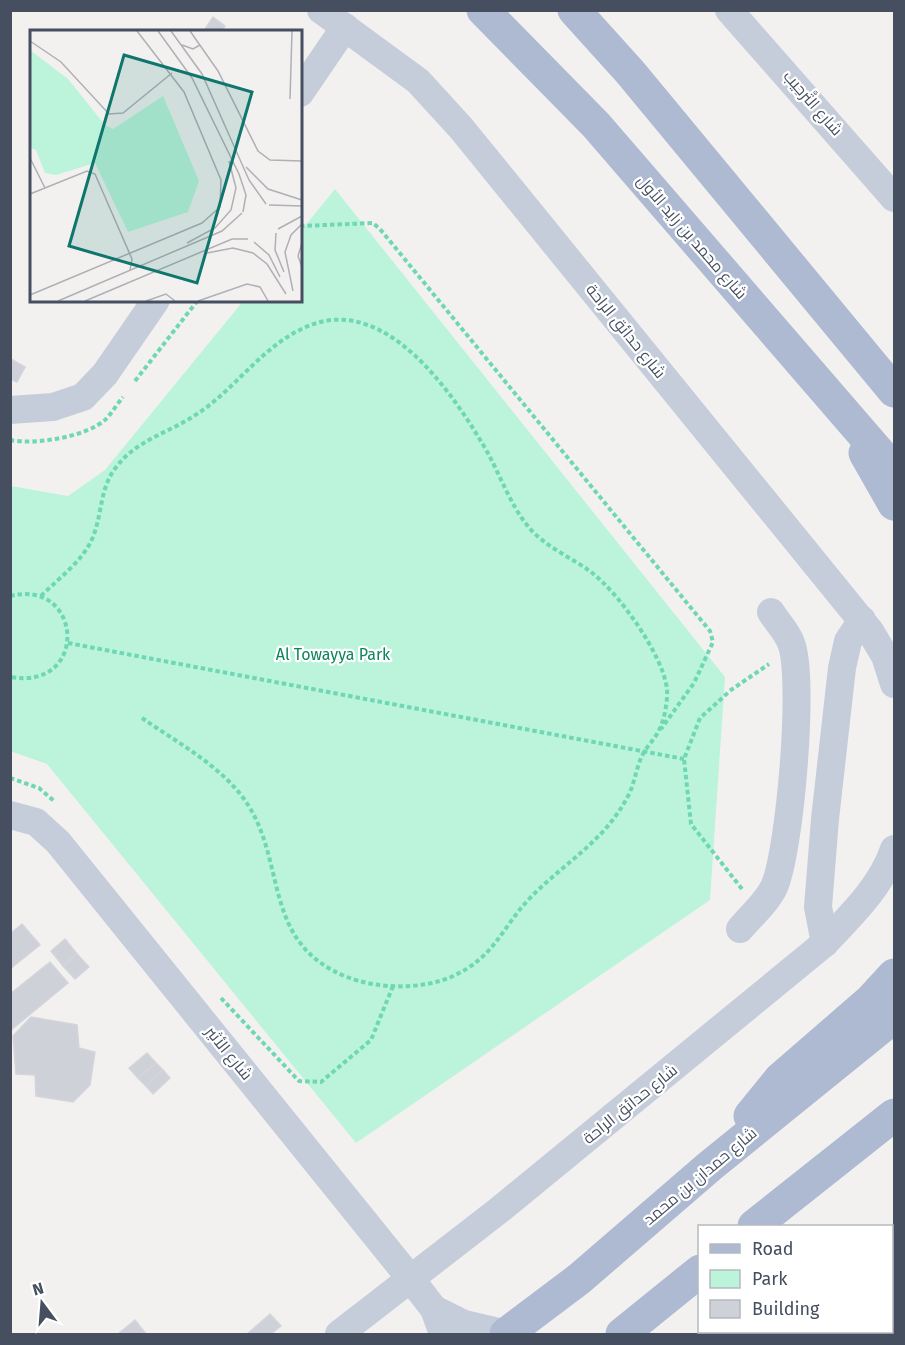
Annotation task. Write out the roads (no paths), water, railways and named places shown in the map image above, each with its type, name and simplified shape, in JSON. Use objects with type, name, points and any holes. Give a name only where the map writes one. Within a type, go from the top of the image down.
[{"type":"main road","name":"شارع محمد بن زايد الأول","points":[[483,10],[596,124],[894,470]]},
{"type":"main road","points":[[574,10],[630,72],[894,392]]},
{"type":"main road","points":[[848,334],[894,381]]},
{"type":"main road","points":[[799,361],[865,454],[894,504]]},
{"type":"main road","points":[[710,1166],[780,1079],[871,1000],[894,975]]},
{"type":"main road","name":"شارع حمدان بن محمد","points":[[507,1334],[579,1279],[710,1166],[894,1017]]},
{"type":"main road","points":[[759,1225],[894,1115]]},
{"type":"main road","points":[[760,1225],[894,1140]]},
{"type":"main road","points":[[622,1335],[698,1272]]},
{"type":"street","name":"شارع حدائق الراحة","points":[[321,10],[418,81],[461,128],[862,620],[885,656],[894,684]]},
{"type":"street","name":"شارع التَّرحِيب","points":[[729,10],[894,198]]},
{"type":"street","points":[[302,90],[345,27]]},
{"type":"street","points":[[10,410],[53,407],[83,397],[105,374],[155,302]]},
{"type":"street","points":[[740,929],[774,887],[784,852],[794,758],[798,677],[791,643],[771,612]]},
{"type":"street","points":[[825,943],[818,907],[825,819],[842,668],[848,641],[862,620]]},
{"type":"street","name":"شارع الأثير","points":[[10,815],[36,822],[58,842],[410,1278],[438,1322],[464,1324],[507,1334]]},
{"type":"street","name":"شارع حدائق الراحة","points":[[339,1335],[498,1211],[825,943],[865,902],[881,878],[894,849]]},
{"type":"park label","name":"Al Towayya Park","points":[[333,654]]}]
